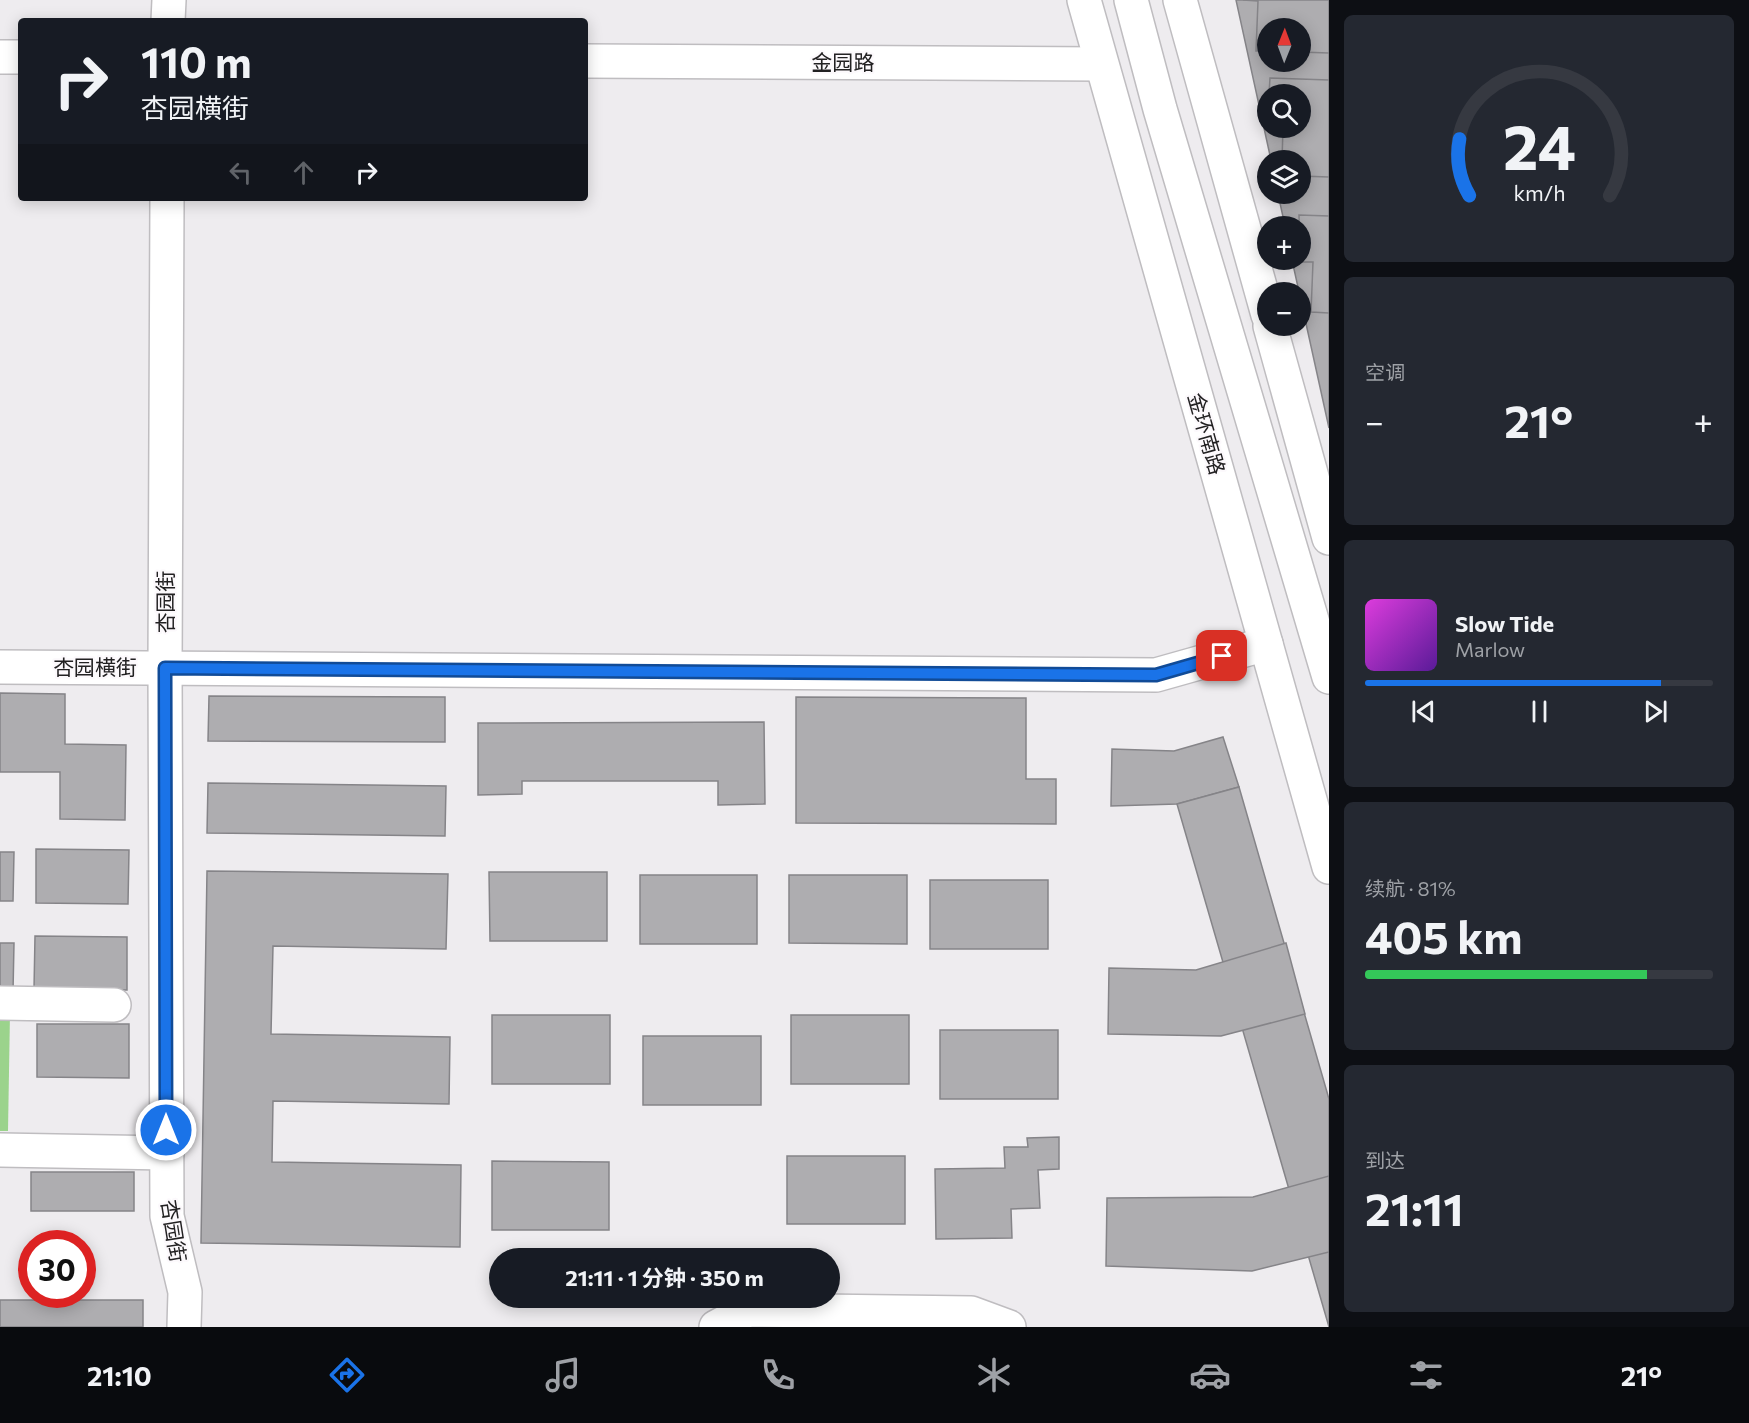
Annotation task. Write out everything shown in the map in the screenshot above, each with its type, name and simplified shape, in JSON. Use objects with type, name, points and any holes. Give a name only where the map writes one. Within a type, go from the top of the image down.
[{"type":"street","points":[[168,18],[169,0]]},
{"type":"street","name":"金环南路","points":[[1084,0],[1329,867]]},
{"type":"street","points":[[1131,0],[1160,109],[1329,676]]},
{"type":"street","points":[[1180,0],[1259,282]]},
{"type":"street","points":[[0,57],[18,57]]},
{"type":"street","name":"金园路","points":[[588,61],[1101,64]]},
{"type":"street","name":"杏园街","points":[[167,201],[165,668],[167,1216],[185,1292],[184,1327]]},
{"type":"street","points":[[1273,336],[1329,538]]},
{"type":"street","name":"杏园横街","points":[[0,667],[1156,675],[1266,644]]},
{"type":"street","points":[[0,1003],[114,1005]]},
{"type":"street","points":[[0,1150],[167,1153]]},
{"type":"street","points":[[716,1327],[748,1310],[971,1313],[1009,1327]]},
{"type":"green space","points":[[0,1013],[10,1013],[8,1131],[0,1131]]},
{"type":"building","points":[[1236,0],[1329,0],[1329,428],[1309,336],[1311,336],[1311,282],[1297,282],[1294,270],[1311,270],[1311,216],[1283,216],[1280,204],[1311,204],[1311,150],[1269,150],[1266,138],[1311,138],[1311,84],[1257,84],[1257,96]]},
{"type":"building","points":[[1243,0],[1329,0],[1329,53],[1311,52],[1311,18],[1257,18],[1258,1]]},
{"type":"building","points":[[1270,78],[1329,80],[1329,177],[1311,176],[1311,150],[1282,150],[1283,138],[1311,138],[1311,84],[1270,84]]},
{"type":"building","points":[[1299,215],[1329,216],[1329,313],[1311,312],[1313,262],[1311,262],[1311,216]]},
{"type":"building","points":[[0,693],[65,694],[65,744],[126,745],[125,820],[60,819],[60,772],[0,772]]},
{"type":"building","points":[[209,696],[445,697],[445,742],[208,741]]},
{"type":"building","points":[[796,697],[1026,698],[1026,779],[1056,779],[1056,824],[796,823]]},
{"type":"building","points":[[764,722],[765,804],[718,805],[718,781],[522,781],[522,794],[478,795],[478,723]]},
{"type":"building","points":[[1223,737],[1239,787],[1177,804],[1111,806],[1112,749],[1174,751]]},
{"type":"building","points":[[208,783],[446,786],[445,836],[207,833]]},
{"type":"building","points":[[1239,787],[1329,1099],[1329,1327],[1177,804]]},
{"type":"building","points":[[36,849],[129,850],[128,904],[36,903]]},
{"type":"building","points":[[0,852],[14,852],[13,901],[0,901]]},
{"type":"building","points":[[207,871],[448,874],[446,949],[273,946],[271,1034],[450,1037],[449,1104],[273,1101],[272,1162],[461,1165],[460,1247],[201,1243]]},
{"type":"building","points":[[489,872],[607,872],[607,941],[490,941]]},
{"type":"building","points":[[640,875],[757,875],[757,944],[640,944]]},
{"type":"building","points":[[789,875],[907,875],[907,944],[789,943]]},
{"type":"building","points":[[930,880],[1048,880],[1048,949],[930,949]]},
{"type":"building","points":[[35,936],[127,937],[127,990],[34,989]]},
{"type":"building","points":[[0,943],[14,943],[13,992],[0,992]]},
{"type":"building","points":[[1286,943],[1305,1014],[1221,1036],[1108,1034],[1109,968],[1196,970]]},
{"type":"building","points":[[492,1015],[610,1015],[610,1084],[492,1084]]},
{"type":"building","points":[[791,1015],[909,1015],[909,1084],[791,1084]]},
{"type":"building","points":[[37,1024],[129,1024],[129,1078],[37,1077]]},
{"type":"building","points":[[940,1030],[1058,1030],[1058,1099],[940,1099]]},
{"type":"building","points":[[643,1036],[761,1036],[761,1105],[643,1105]]},
{"type":"building","points":[[1059,1137],[1059,1169],[1038,1170],[1040,1208],[1011,1209],[1012,1238],[936,1239],[935,1169],[1005,1168],[1004,1147],[1028,1147],[1027,1138]]},
{"type":"building","points":[[787,1156],[905,1156],[905,1224],[787,1224]]},
{"type":"building","points":[[492,1161],[609,1162],[609,1230],[492,1230]]},
{"type":"building","points":[[31,1172],[134,1172],[134,1211],[31,1211]]},
{"type":"building","points":[[1329,1176],[1329,1252],[1252,1271],[1106,1266],[1107,1198],[1253,1197]]},
{"type":"building","points":[[0,1300],[18,1300],[18,1308],[96,1308],[96,1300],[143,1300],[143,1327],[0,1327]]},
{"type":"route","points":[[166,1130],[165,668],[1156,675],[1222,656]]}]
